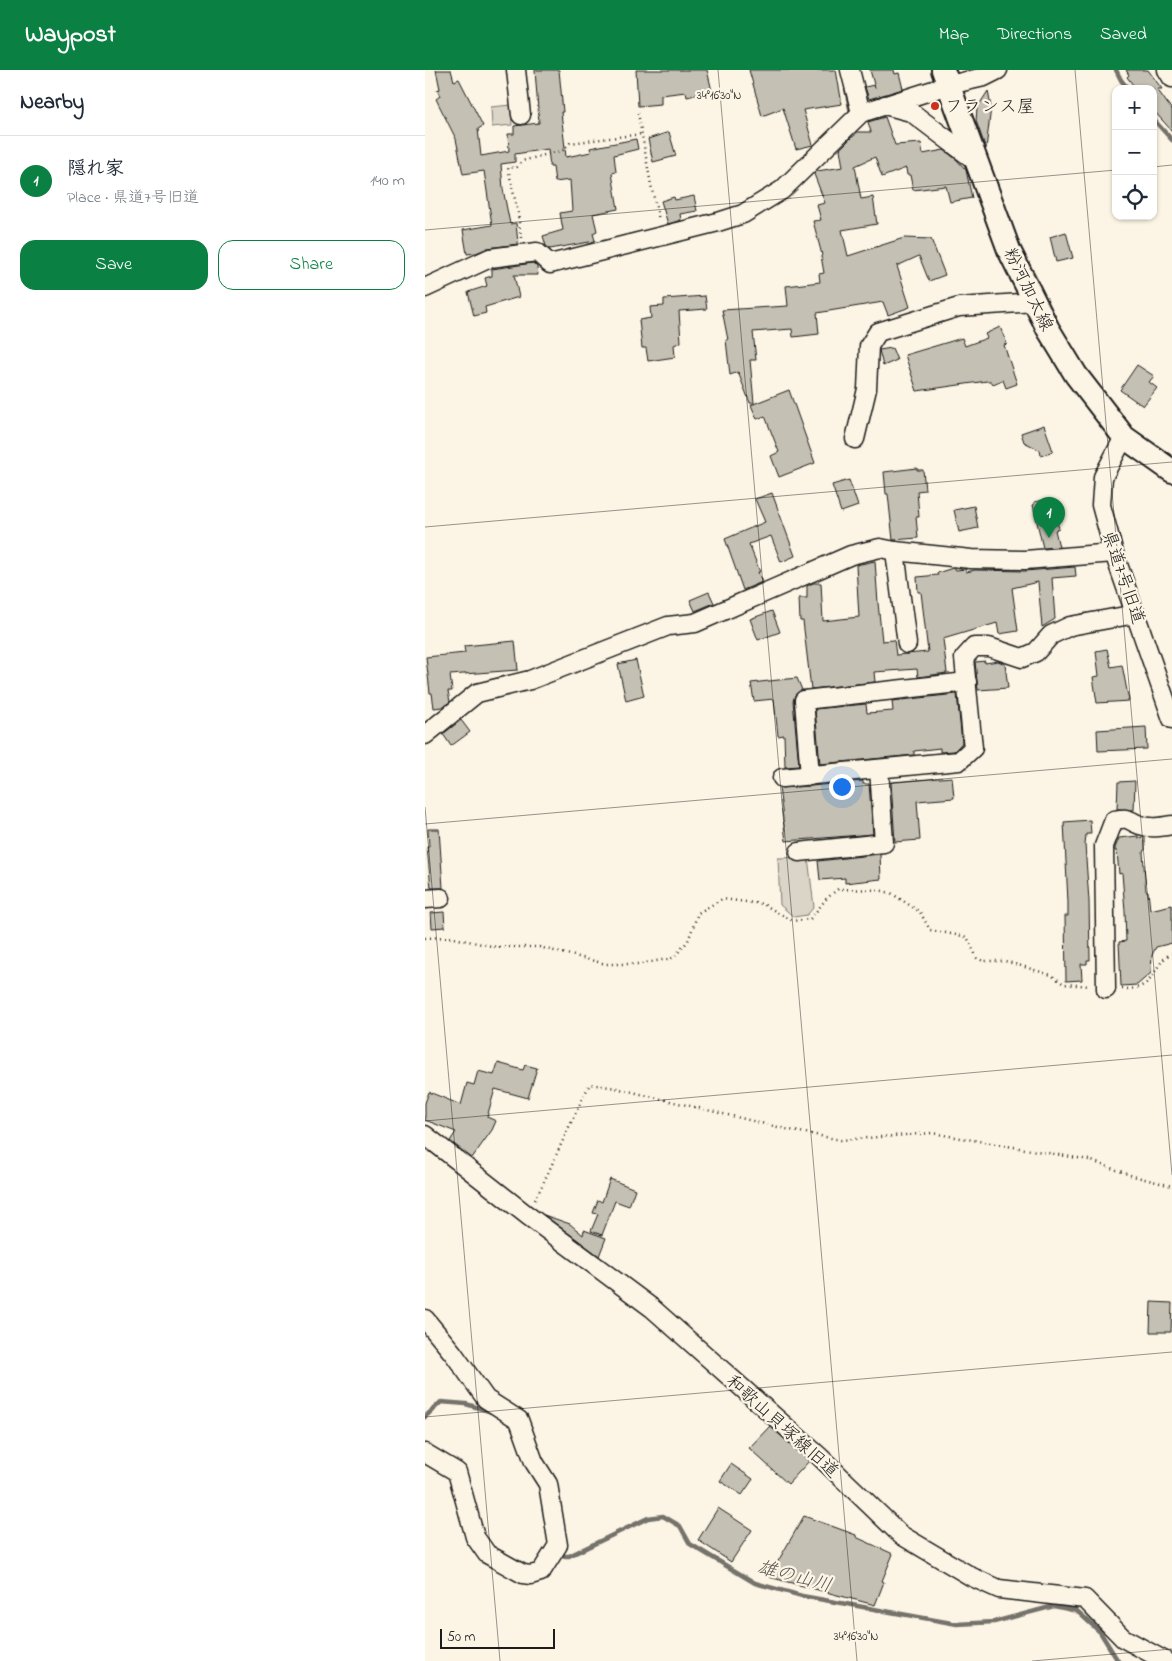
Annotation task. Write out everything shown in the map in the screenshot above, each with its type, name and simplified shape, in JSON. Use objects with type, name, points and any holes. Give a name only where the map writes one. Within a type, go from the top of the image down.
[{"type":"main road","name":"粉河加太線","points":[[946,78],[1009,250],[1035,302],[1076,375],[1125,437],[1172,471]]},
{"type":"street","points":[[516,70],[521,115]]},
{"type":"street","points":[[850,70],[861,113]]},
{"type":"street","points":[[425,288],[490,258],[537,252],[550,264],[743,214],[782,190],[861,113],[885,105],[946,78],[984,77],[998,70]]},
{"type":"street","points":[[1167,70],[1172,78]]},
{"type":"street","points":[[885,105],[911,112],[977,162]]},
{"type":"street","points":[[855,439],[867,388],[869,346],[878,332],[959,307],[1035,302]]},
{"type":"street","name":"県道7号旧道","points":[[1125,437],[1103,477],[1101,505],[1114,553],[1172,719]]},
{"type":"street","points":[[425,735],[477,693],[530,680],[668,626],[695,623],[851,555],[880,548],[971,559],[1025,560],[1114,553]]},
{"type":"street","points":[[895,551],[907,644]]},
{"type":"street","points":[[783,778],[959,761],[973,748],[964,658],[974,647],[989,647],[1022,658],[1036,652],[1051,635],[1070,626],[1136,614]]},
{"type":"street","points":[[810,776],[804,700],[967,682]]},
{"type":"street","points":[[799,852],[884,843],[879,769]]},
{"type":"street","points":[[1106,989],[1104,846],[1107,837],[1114,820],[1128,818],[1140,825],[1157,828],[1172,825]]},
{"type":"street","name":"和歌山貝塚線旧道","points":[[425,1135],[527,1215],[652,1308],[819,1456],[901,1535],[972,1577],[999,1589],[1085,1598],[1123,1638],[1165,1661]]},
{"type":"street","points":[[425,1320],[453,1353],[486,1399],[519,1420],[534,1462],[548,1484],[553,1552],[541,1572],[531,1575],[523,1574],[487,1554],[475,1537],[457,1472],[425,1452]]},
{"type":"path","points":[[637,113],[663,236]]},
{"type":"path","points":[[523,254],[518,214],[508,168],[517,167],[522,161],[563,150],[570,143],[642,134]]},
{"type":"path","points":[[425,938],[449,937],[496,947],[539,947],[607,964],[640,964],[673,958],[688,941],[698,913],[722,899],[763,904],[793,921],[810,919],[827,898],[838,889],[879,890],[891,893],[920,912],[929,930],[967,936],[977,958],[983,961],[1005,961],[1051,975],[1064,984],[1086,985],[1106,989],[1142,987],[1151,979],[1165,957],[1172,953]]},
{"type":"path","points":[[527,1215],[553,1165],[570,1123],[591,1084],[616,1088],[790,1130],[841,1140],[932,1132],[1089,1160],[1133,1176],[1172,1186]]},
{"type":"shaded area","points":[[511,105],[512,125],[492,127],[491,107]]},
{"type":"shaded area","points":[[808,857],[814,907],[807,915],[794,917],[780,905],[778,858]]},
{"type":"building","points":[[436,70],[451,70],[454,81],[459,79],[483,126],[478,129],[481,156],[509,151],[508,134],[514,134],[514,126],[539,123],[535,70],[559,70],[566,157],[591,152],[590,148],[636,139],[638,149],[614,155],[616,172],[612,173],[618,209],[593,214],[597,231],[593,233],[595,241],[550,249],[546,246],[543,236],[563,230],[560,213],[572,211],[570,180],[555,182],[553,167],[550,167],[548,149],[515,154],[515,162],[501,164],[503,189],[510,224],[516,223],[518,244],[488,248],[476,253],[467,254],[463,230],[492,225],[484,171],[463,174],[456,139],[436,99],[440,96],[437,90],[440,89]]},
{"type":"building","points":[[636,70],[707,70],[712,91],[687,97],[686,92],[661,95],[661,104],[638,106]]},
{"type":"building","points":[[749,70],[836,70],[842,104],[803,110],[813,145],[796,149],[783,108],[762,116]]},
{"type":"building","points":[[870,70],[894,70],[895,74],[899,73],[903,89],[869,99],[865,87],[874,85],[875,88]]},
{"type":"building","points":[[1126,70],[1148,70],[1162,89],[1157,89],[1157,85],[1133,85],[1127,77],[1129,75]]},
{"type":"building","points":[[1157,89],[1172,110],[1172,131],[1157,114]]},
{"type":"building","points":[[988,91],[991,107],[986,149],[976,121],[977,108]]},
{"type":"building","points":[[885,117],[895,145],[921,143],[923,154],[944,150],[957,160],[966,170],[972,198],[950,202],[946,186],[913,190],[910,175],[907,175],[906,168],[882,177],[875,157],[855,166],[861,199],[873,197],[877,224],[842,230],[848,256],[904,238],[931,239],[945,275],[929,281],[919,256],[897,266],[910,307],[888,315],[883,302],[817,313],[819,334],[793,337],[792,329],[753,332],[756,360],[750,360],[754,403],[750,403],[738,372],[730,375],[726,340],[728,340],[722,310],[788,306],[786,286],[820,282],[819,274],[824,273],[822,255],[813,221],[821,220],[817,205],[825,203],[814,174],[817,171],[843,167],[840,149],[857,132],[871,132],[868,122]]},
{"type":"building","points":[[669,132],[676,156],[653,162],[648,139]]},
{"type":"building","points":[[694,196],[697,211],[680,214],[681,220],[668,224],[661,201],[674,197],[675,200]]},
{"type":"building","points":[[1066,232],[1073,258],[1056,262],[1050,237]]},
{"type":"building","points":[[533,263],[537,267],[538,275],[514,275],[519,297],[485,307],[486,313],[474,316],[468,292],[487,286],[485,278],[492,276],[492,269]]},
{"type":"building","points":[[705,296],[707,309],[679,311],[681,342],[674,345],[675,357],[648,361],[646,348],[642,348],[639,320],[651,318],[650,307],[664,306],[664,299]]},
{"type":"building","points":[[1000,327],[1007,344],[1004,345],[1017,384],[1006,388],[1003,380],[993,384],[991,381],[987,381],[917,391],[905,355],[962,338],[965,346],[987,338],[985,334]]},
{"type":"building","points":[[892,348],[897,360],[883,366],[879,350]]},
{"type":"building","points":[[1137,365],[1154,376],[1149,382],[1157,388],[1143,406],[1120,390]]},
{"type":"building","points":[[789,390],[815,463],[779,477],[771,456],[779,452],[765,416],[757,419],[751,405]]},
{"type":"building","points":[[1044,425],[1053,451],[1041,456],[1040,450],[1024,442],[1021,433]]},
{"type":"building","points":[[917,468],[917,470],[923,470],[925,490],[917,491],[919,517],[916,517],[918,538],[893,540],[884,472]]},
{"type":"building","points":[[849,480],[858,506],[841,512],[832,485]]},
{"type":"building","points":[[772,493],[795,556],[781,562],[771,536],[749,544],[762,582],[743,590],[725,539],[765,522],[755,499]]},
{"type":"building","points":[[1050,499],[1059,529],[1055,530],[1059,547],[1043,548],[1033,505],[1034,502]]},
{"type":"building","points":[[974,506],[978,528],[959,532],[954,510]]},
{"type":"building","points":[[875,561],[882,641],[894,640],[896,655],[928,652],[921,592],[918,592],[917,577],[938,575],[937,573],[953,568],[956,570],[966,569],[966,572],[975,570],[1025,571],[1075,567],[1076,576],[1052,578],[1055,619],[1042,627],[1038,582],[1012,588],[1018,631],[999,634],[997,623],[943,639],[947,673],[918,677],[917,669],[874,672],[875,682],[811,689],[803,621],[800,621],[799,598],[807,598],[807,586],[813,583],[821,583],[823,621],[859,617],[856,565]]},
{"type":"building","points":[[709,592],[714,603],[695,611],[690,600]]},
{"type":"building","points":[[772,611],[780,632],[758,640],[750,619]]},
{"type":"building","points":[[515,641],[518,670],[450,675],[452,691],[448,691],[450,702],[442,707],[434,708],[432,693],[430,693],[426,657],[465,653],[464,646]]},
{"type":"building","points":[[1107,649],[1111,667],[1122,665],[1129,701],[1097,703],[1093,677],[1099,676],[1096,651]]},
{"type":"building","points":[[636,660],[644,696],[626,701],[618,664]]},
{"type":"building","points":[[985,661],[985,663],[998,661],[1005,664],[1008,688],[978,690],[975,662]]},
{"type":"building","points":[[797,678],[802,690],[795,695],[793,701],[799,766],[785,767],[784,735],[778,736],[774,699],[754,701],[751,683]]},
{"type":"building","points":[[957,694],[962,742],[954,751],[940,752],[940,748],[914,751],[914,755],[820,764],[815,709],[866,704],[867,713],[893,711],[892,701]]},
{"type":"building","points":[[461,720],[470,732],[451,746],[443,734]]},
{"type":"building","points":[[1146,727],[1147,749],[1098,751],[1097,730]]},
{"type":"building","points":[[952,777],[954,798],[917,801],[920,840],[895,842],[891,782]]},
{"type":"building","points":[[863,781],[863,784],[869,784],[873,834],[786,841],[779,788]]},
{"type":"building","points":[[1135,781],[1134,810],[1117,809],[1118,782]]},
{"type":"building","points":[[1090,820],[1091,834],[1086,834],[1085,845],[1089,901],[1090,960],[1087,960],[1087,964],[1081,964],[1082,980],[1066,981],[1065,916],[1068,916],[1068,902],[1064,822]]},
{"type":"building","points":[[428,829],[439,829],[443,888],[431,888],[427,847],[429,847]]},
{"type":"building","points":[[1138,836],[1138,838],[1145,837],[1145,850],[1143,853],[1146,891],[1148,891],[1150,910],[1172,905],[1172,943],[1156,947],[1152,955],[1151,973],[1137,985],[1121,986],[1119,942],[1126,941],[1125,911],[1122,873],[1119,874],[1117,851],[1115,851],[1115,848],[1119,838]]},
{"type":"building","points":[[880,854],[881,879],[845,883],[845,878],[820,880],[818,861]]},
{"type":"building","points":[[444,912],[445,927],[432,928],[431,913]]},
{"type":"building","points":[[498,1063],[523,1070],[525,1065],[537,1068],[528,1098],[495,1089],[487,1117],[496,1121],[492,1130],[472,1158],[450,1141],[456,1132],[425,1120],[425,1103],[429,1092],[461,1105],[467,1083],[474,1085],[478,1071],[494,1075]]},
{"type":"building","points":[[610,1179],[635,1189],[629,1206],[615,1201],[602,1235],[591,1231],[598,1214],[593,1213],[598,1200],[602,1202]]},
{"type":"building","points":[[544,1215],[570,1224],[583,1235],[584,1230],[606,1238],[599,1256]]},
{"type":"building","points":[[1151,1302],[1172,1303],[1171,1332],[1150,1332]]},
{"type":"building","points":[[770,1426],[809,1461],[788,1484],[749,1448]]},
{"type":"building","points":[[731,1464],[753,1479],[742,1495],[720,1481]]},
{"type":"building","points":[[718,1508],[752,1530],[731,1562],[698,1540]]},
{"type":"building","points":[[804,1516],[856,1535],[856,1537],[893,1554],[875,1605],[769,1577]]},
{"type":"waterway","points":[[1116,70],[1125,85]]},
{"type":"waterway","points":[[846,89],[851,113],[849,115]]},
{"type":"waterway","points":[[1157,123],[1172,140]]},
{"type":"waterway","name":"雄の山川","points":[[425,1417],[441,1402],[466,1404],[492,1412]]},
{"type":"waterway","name":"雄の山川","points":[[557,1556],[569,1556],[648,1518],[663,1516],[680,1526],[690,1544],[755,1583],[802,1596],[957,1624],[994,1622],[1054,1606],[1077,1611],[1100,1632],[1118,1661]]},
{"type":"place","name":"フランス屋","points":[[935,106]]},
{"type":"place","name":"隠れ家","points":[[1049,538]]}]
